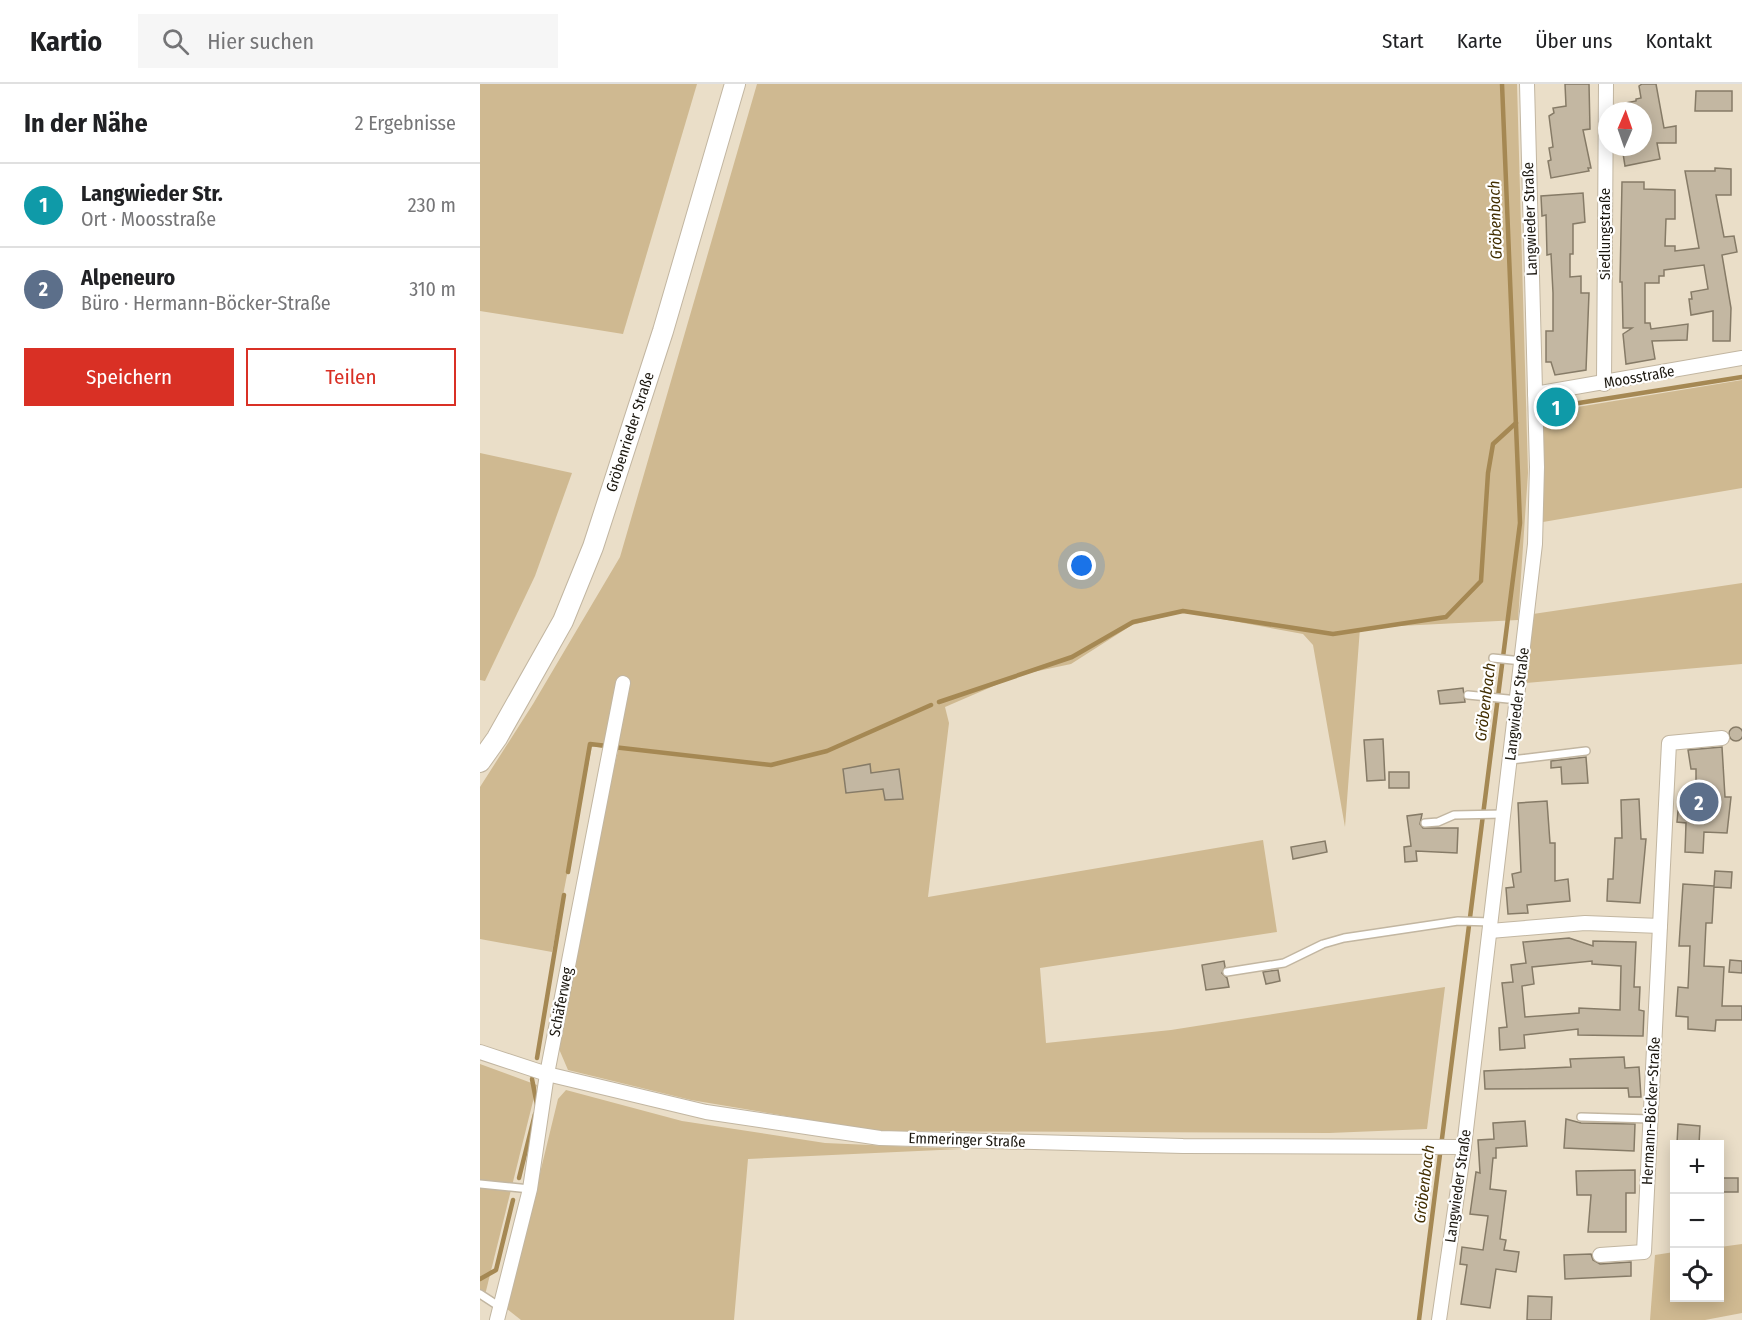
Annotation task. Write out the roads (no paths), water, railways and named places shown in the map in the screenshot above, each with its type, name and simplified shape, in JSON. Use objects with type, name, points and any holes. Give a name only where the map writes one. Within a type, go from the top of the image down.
[{"type":"street","name":"Gröbenrieder Straße","points":[[480,762],[497,738],[563,621],[593,547],[663,331],[735,84]]},
{"type":"street","name":"Langwieder Straße","points":[[1439,1320],[1457,1146],[1511,759],[1511,699],[1535,544],[1535,394],[1527,84]]},
{"type":"street","name":"Siedlungstraße","points":[[1604,384],[1606,84]]},
{"type":"street","name":"Moosstraße","points":[[1535,394],[1604,384],[1742,358]]},
{"type":"street","name":"Schäferweg","points":[[498,1314],[530,1189],[547,1074],[622,683]]},
{"type":"street","name":"Hermann-Böcker-Straße","points":[[1600,1255],[1644,1252],[1669,743],[1722,738]]},
{"type":"street","points":[[1487,924],[1585,923],[1660,926]]},
{"type":"street","name":"Emmeringer Straße","points":[[480,1052],[547,1074],[705,1112],[880,1138],[1183,1146],[1457,1146]]},
{"type":"lane","points":[[1493,658],[1518,661]]},
{"type":"lane","points":[[1468,695],[1511,699]]},
{"type":"lane","points":[[1511,759],[1586,751]]},
{"type":"lane","points":[[1425,823],[1438,822],[1454,815],[1504,814]]},
{"type":"lane","points":[[1227,972],[1284,963],[1323,944],[1344,938],[1458,921],[1487,924]]},
{"type":"lane","points":[[1581,1117],[1650,1119]]},
{"type":"lane","points":[[480,1184],[530,1189]]},
{"type":"lane","points":[[480,1294],[498,1314]]},
{"type":"waterway","name":"Gröbenbach","points":[[1419,1320],[1520,523],[1502,84]]},
{"type":"waterway","points":[[1560,406],[1742,377]]},
{"type":"waterway","points":[[939,702],[1072,657],[1133,622],[1183,611],[1333,634],[1446,617],[1481,581],[1488,473],[1493,444],[1516,423]]},
{"type":"waterway","points":[[613,747],[771,765],[827,751],[931,705]]},
{"type":"waterway","points":[[568,872],[590,744],[607,746]]},
{"type":"waterway","points":[[537,1058],[564,895]]},
{"type":"waterway","points":[[532,1079],[537,1105]]},
{"type":"waterway","points":[[519,1178],[535,1114]]},
{"type":"waterway","points":[[480,1279],[496,1270],[513,1200]]},
{"type":"place","name":"Langwieder Str.","points":[[1556,407]]},
{"type":"place","name":"Alpeneuro","points":[[1699,802]]}]
